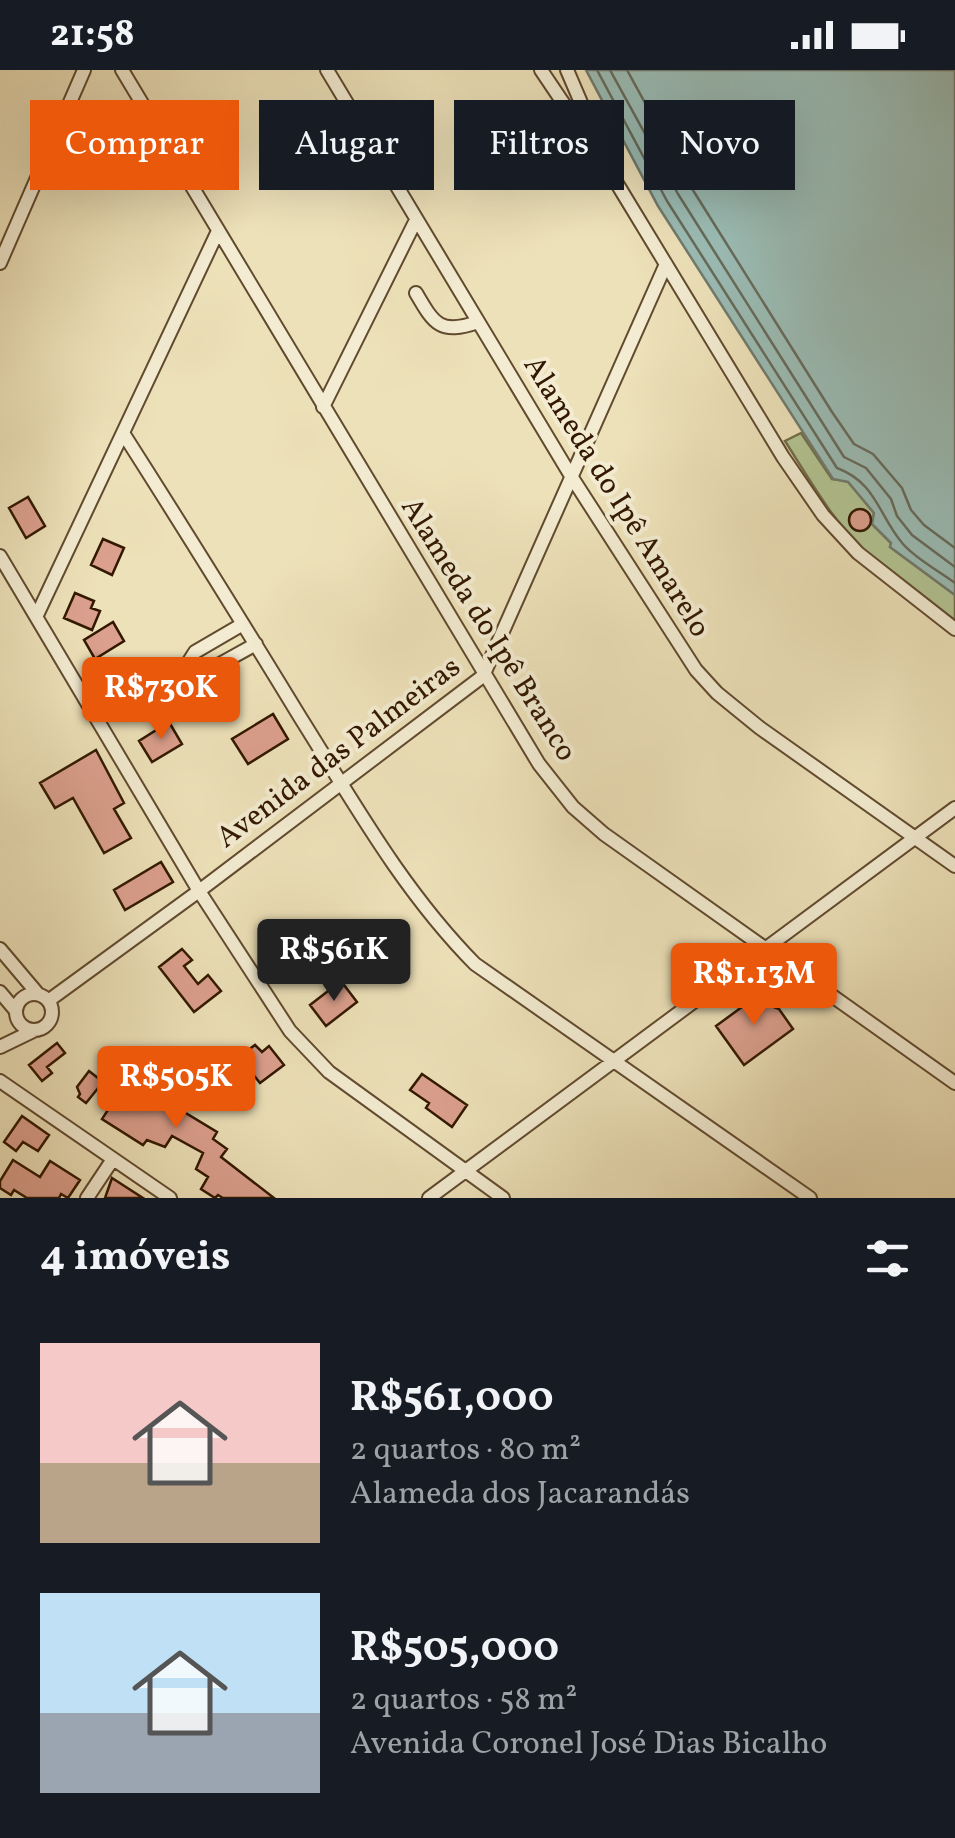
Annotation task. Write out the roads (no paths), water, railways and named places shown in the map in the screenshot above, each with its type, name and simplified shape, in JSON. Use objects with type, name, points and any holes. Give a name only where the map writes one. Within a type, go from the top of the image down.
[{"type":"street","points":[[0,263],[84,70]]},
{"type":"street","name":"Alameda do Ipê Branco","points":[[122,70],[483,676],[539,764],[572,807],[813,985],[955,1083]]},
{"type":"street","name":"Alameda do Ipê Amarelo","points":[[327,70],[571,476],[674,640],[706,682],[760,728],[955,866]]},
{"type":"street","points":[[541,70],[561,100]]},
{"type":"street","points":[[567,70],[580,100]]},
{"type":"street","points":[[621,190],[783,457],[824,515],[858,554],[955,629]]},
{"type":"street","points":[[323,406],[416,220]]},
{"type":"street","points":[[37,615],[218,231]]},
{"type":"street","name":"Avenida das Palmeiras","points":[[46,1002],[483,676],[666,264]]},
{"type":"street","points":[[416,293],[438,325],[460,327],[478,322]]},
{"type":"street","points":[[123,433],[342,784],[421,906],[445,933],[476,964],[810,1198]]},
{"type":"street","points":[[0,556],[199,891],[290,1031],[329,1072],[503,1198]]},
{"type":"street","points":[[936,615],[955,617]]},
{"type":"street","points":[[243,624],[195,652],[188,663],[196,674],[202,674],[256,644]]},
{"type":"street","points":[[429,1198],[955,808]]},
{"type":"street","points":[[0,949],[46,1002],[49,1023],[0,1045]]},
{"type":"street","points":[[750,962],[778,999],[790,998],[813,985]]},
{"type":"street","points":[[0,992],[33,1031]]},
{"type":"street","points":[[0,1045],[18,1017],[25,996],[46,1002]]},
{"type":"street","points":[[0,1081],[170,1198]]},
{"type":"street","points":[[87,1198],[113,1160]]},
{"type":"water","points":[[586,70],[955,70],[955,595],[890,547],[891,543],[872,524],[874,513],[848,482],[833,479],[650,190],[795,190],[795,100],[644,100],[644,180],[624,142],[624,100],[602,100]]}]
